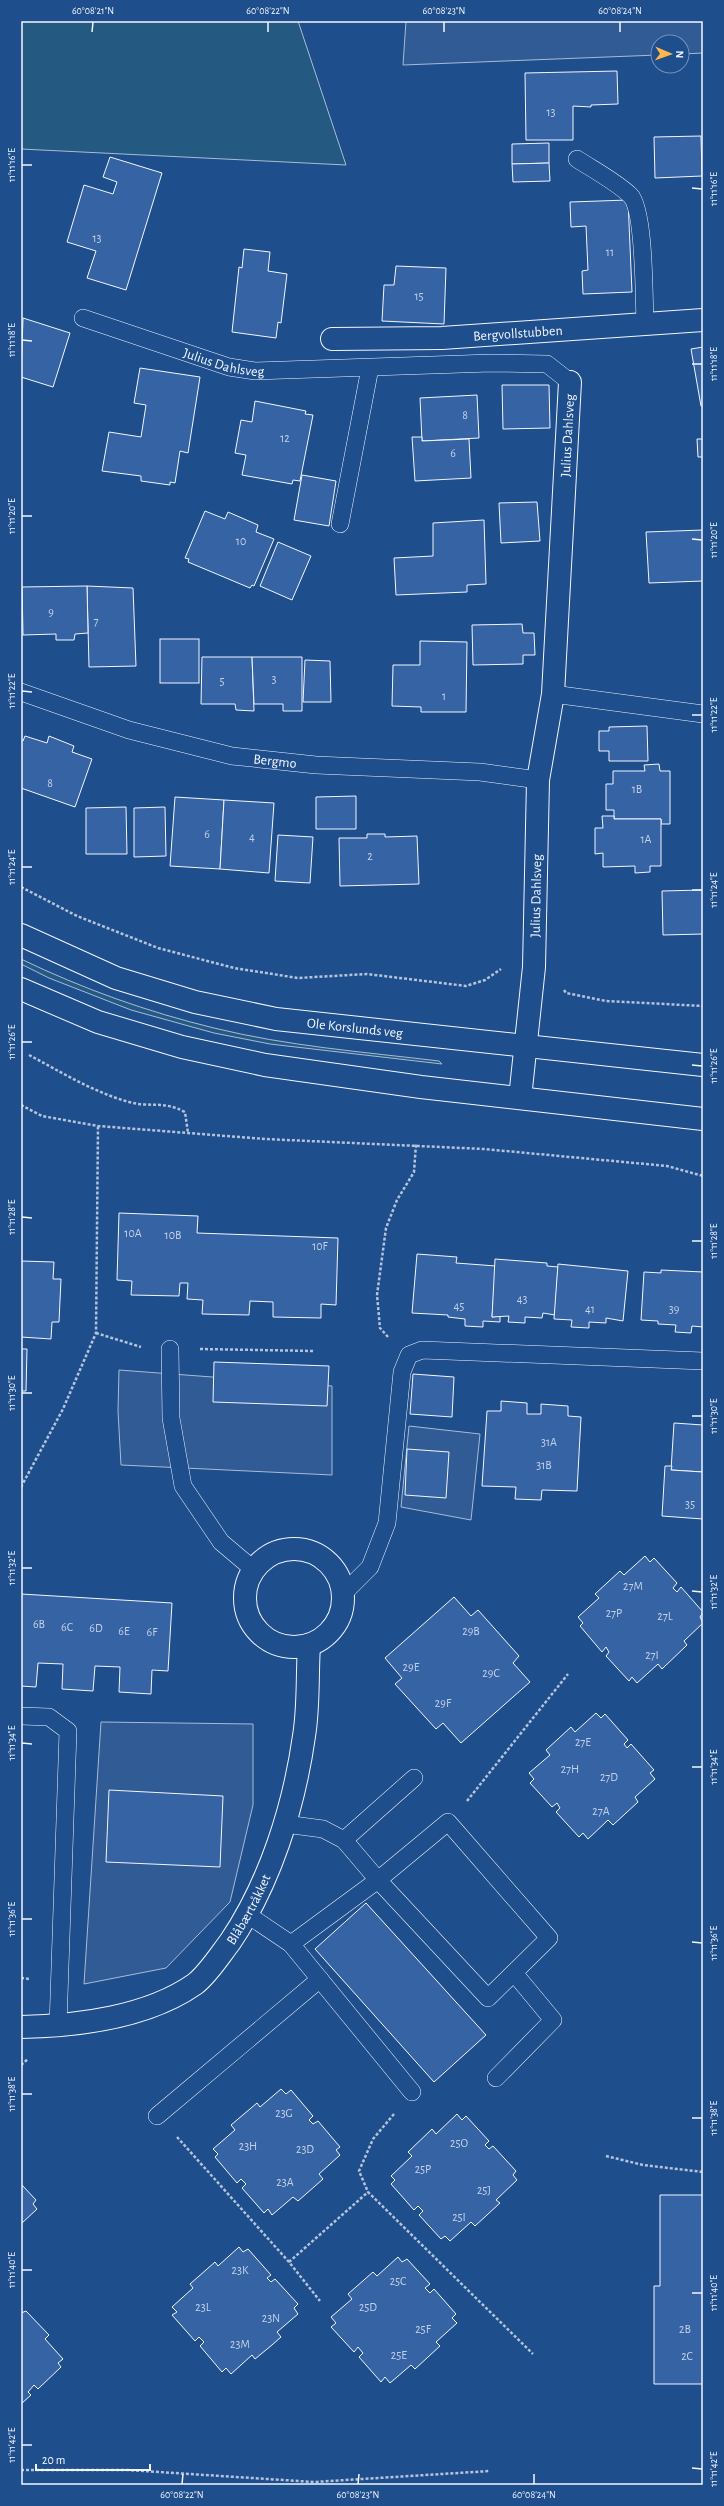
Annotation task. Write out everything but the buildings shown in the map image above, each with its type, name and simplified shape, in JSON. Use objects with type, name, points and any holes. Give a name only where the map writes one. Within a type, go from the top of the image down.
[{"type":"street","name":"Bergvollstubben","points":[[332,338],[442,338],[703,320]]},
{"type":"street","name":"Julius Dahlsveg","points":[[520,1098],[534,967],[538,780],[554,694],[570,382]]},
{"type":"street","name":"Ole Korslunds veg","points":[[21,935],[116,978],[195,1002],[276,1019],[703,1065]]},
{"type":"street","points":[[21,989],[98,1022],[182,1047],[265,1065],[520,1098],[703,1119]]},
{"type":"street","points":[[294,1548],[318,1554],[336,1571],[344,1593],[340,1615],[328,1634],[309,1645],[288,1647],[269,1641],[254,1628],[246,1609],[245,1588],[253,1569],[271,1554],[294,1548]]},
{"type":"street","name":"Blåbærtråkket","points":[[21,2027],[58,2026],[133,2012],[167,1998],[196,1983],[222,1952],[248,1915],[269,1869],[285,1824],[304,1736],[309,1645]]},
{"type":"lane","points":[[577,159],[631,196],[637,206],[646,324]]},
{"type":"lane","name":"Julius Dahlsveg","points":[[83,318],[229,367],[255,371],[491,363],[547,364],[570,382]]},
{"type":"lane","points":[[340,524],[370,368]]},
{"type":"lane","name":"Bergmo","points":[[21,692],[129,730],[232,756],[316,765],[480,772],[538,780]]},
{"type":"lane","points":[[554,694],[703,714]]},
{"type":"lane","points":[[170,1349],[171,1418],[183,1486],[221,1542],[253,1569]]},
{"type":"lane","points":[[344,1593],[370,1567],[387,1523],[402,1372],[409,1355],[422,1350],[703,1361]]},
{"type":"lane","points":[[21,1716],[49,1717],[68,1731],[58,2026]]},
{"type":"lane","points":[[344,1840],[414,1778]]},
{"type":"lane","points":[[285,1824],[323,1829],[344,1840],[378,1880],[488,1998],[549,1938],[448,1822],[378,1880],[291,1944]]},
{"type":"lane","points":[[248,1915],[291,1944],[412,2092]]},
{"type":"lane","points":[[496,2078],[553,2020],[514,1973]]},
{"type":"lane","points":[[157,2116],[320,1979]]},
{"type":"path","points":[[21,887],[77,916],[158,948],[234,968],[298,978],[367,974],[466,986],[485,980],[503,968],[534,967],[549,974],[566,993],[606,1001],[703,1006]]},
{"type":"path","points":[[29,1055],[106,1095],[131,1103],[171,1105],[185,1112],[188,1133]]},
{"type":"path","points":[[21,1105],[42,1116],[98,1126],[265,1139],[416,1144],[667,1166],[703,1176]]},
{"type":"path","points":[[21,1487],[63,1409],[96,1333],[98,1126]]},
{"type":"path","points":[[409,1355],[391,1341],[380,1328],[377,1295],[386,1228],[396,1200],[414,1172],[416,1144]]},
{"type":"path","points":[[96,1333],[147,1350],[315,1351]]},
{"type":"path","points":[[448,1822],[482,1784],[568,1674]]},
{"type":"path","points":[[412,2092],[373,2139],[360,2171],[368,2192],[534,2354]]},
{"type":"path","points":[[157,2116],[289,2262],[320,2301]]},
{"type":"path","points":[[606,2156],[643,2165],[703,2172]]},
{"type":"path","points":[[289,2262],[368,2192]]},
{"type":"path","points":[[21,2470],[128,2470],[314,2482],[490,2471]]},
{"type":"shaded area","points":[[21,21],[298,21],[346,165],[21,149]]},
{"type":"shaded area","points":[[406,21],[703,21],[703,53],[690,54],[690,34],[650,34],[650,55],[403,65]]},
{"type":"shaded area","points":[[21,959],[44,970],[116,999],[189,1022],[297,1044],[439,1061],[442,1064],[270,1044],[214,1033],[131,1010],[49,978],[21,964]]},
{"type":"shaded area","points":[[119,1370],[332,1386],[332,1475],[121,1465],[118,1411]]},
{"type":"shaded area","points":[[409,1426],[480,1434],[471,1520],[401,1507]]},
{"type":"shaded area","points":[[101,1722],[253,1724],[253,1805],[230,1902],[166,1968],[84,1984]]}]
